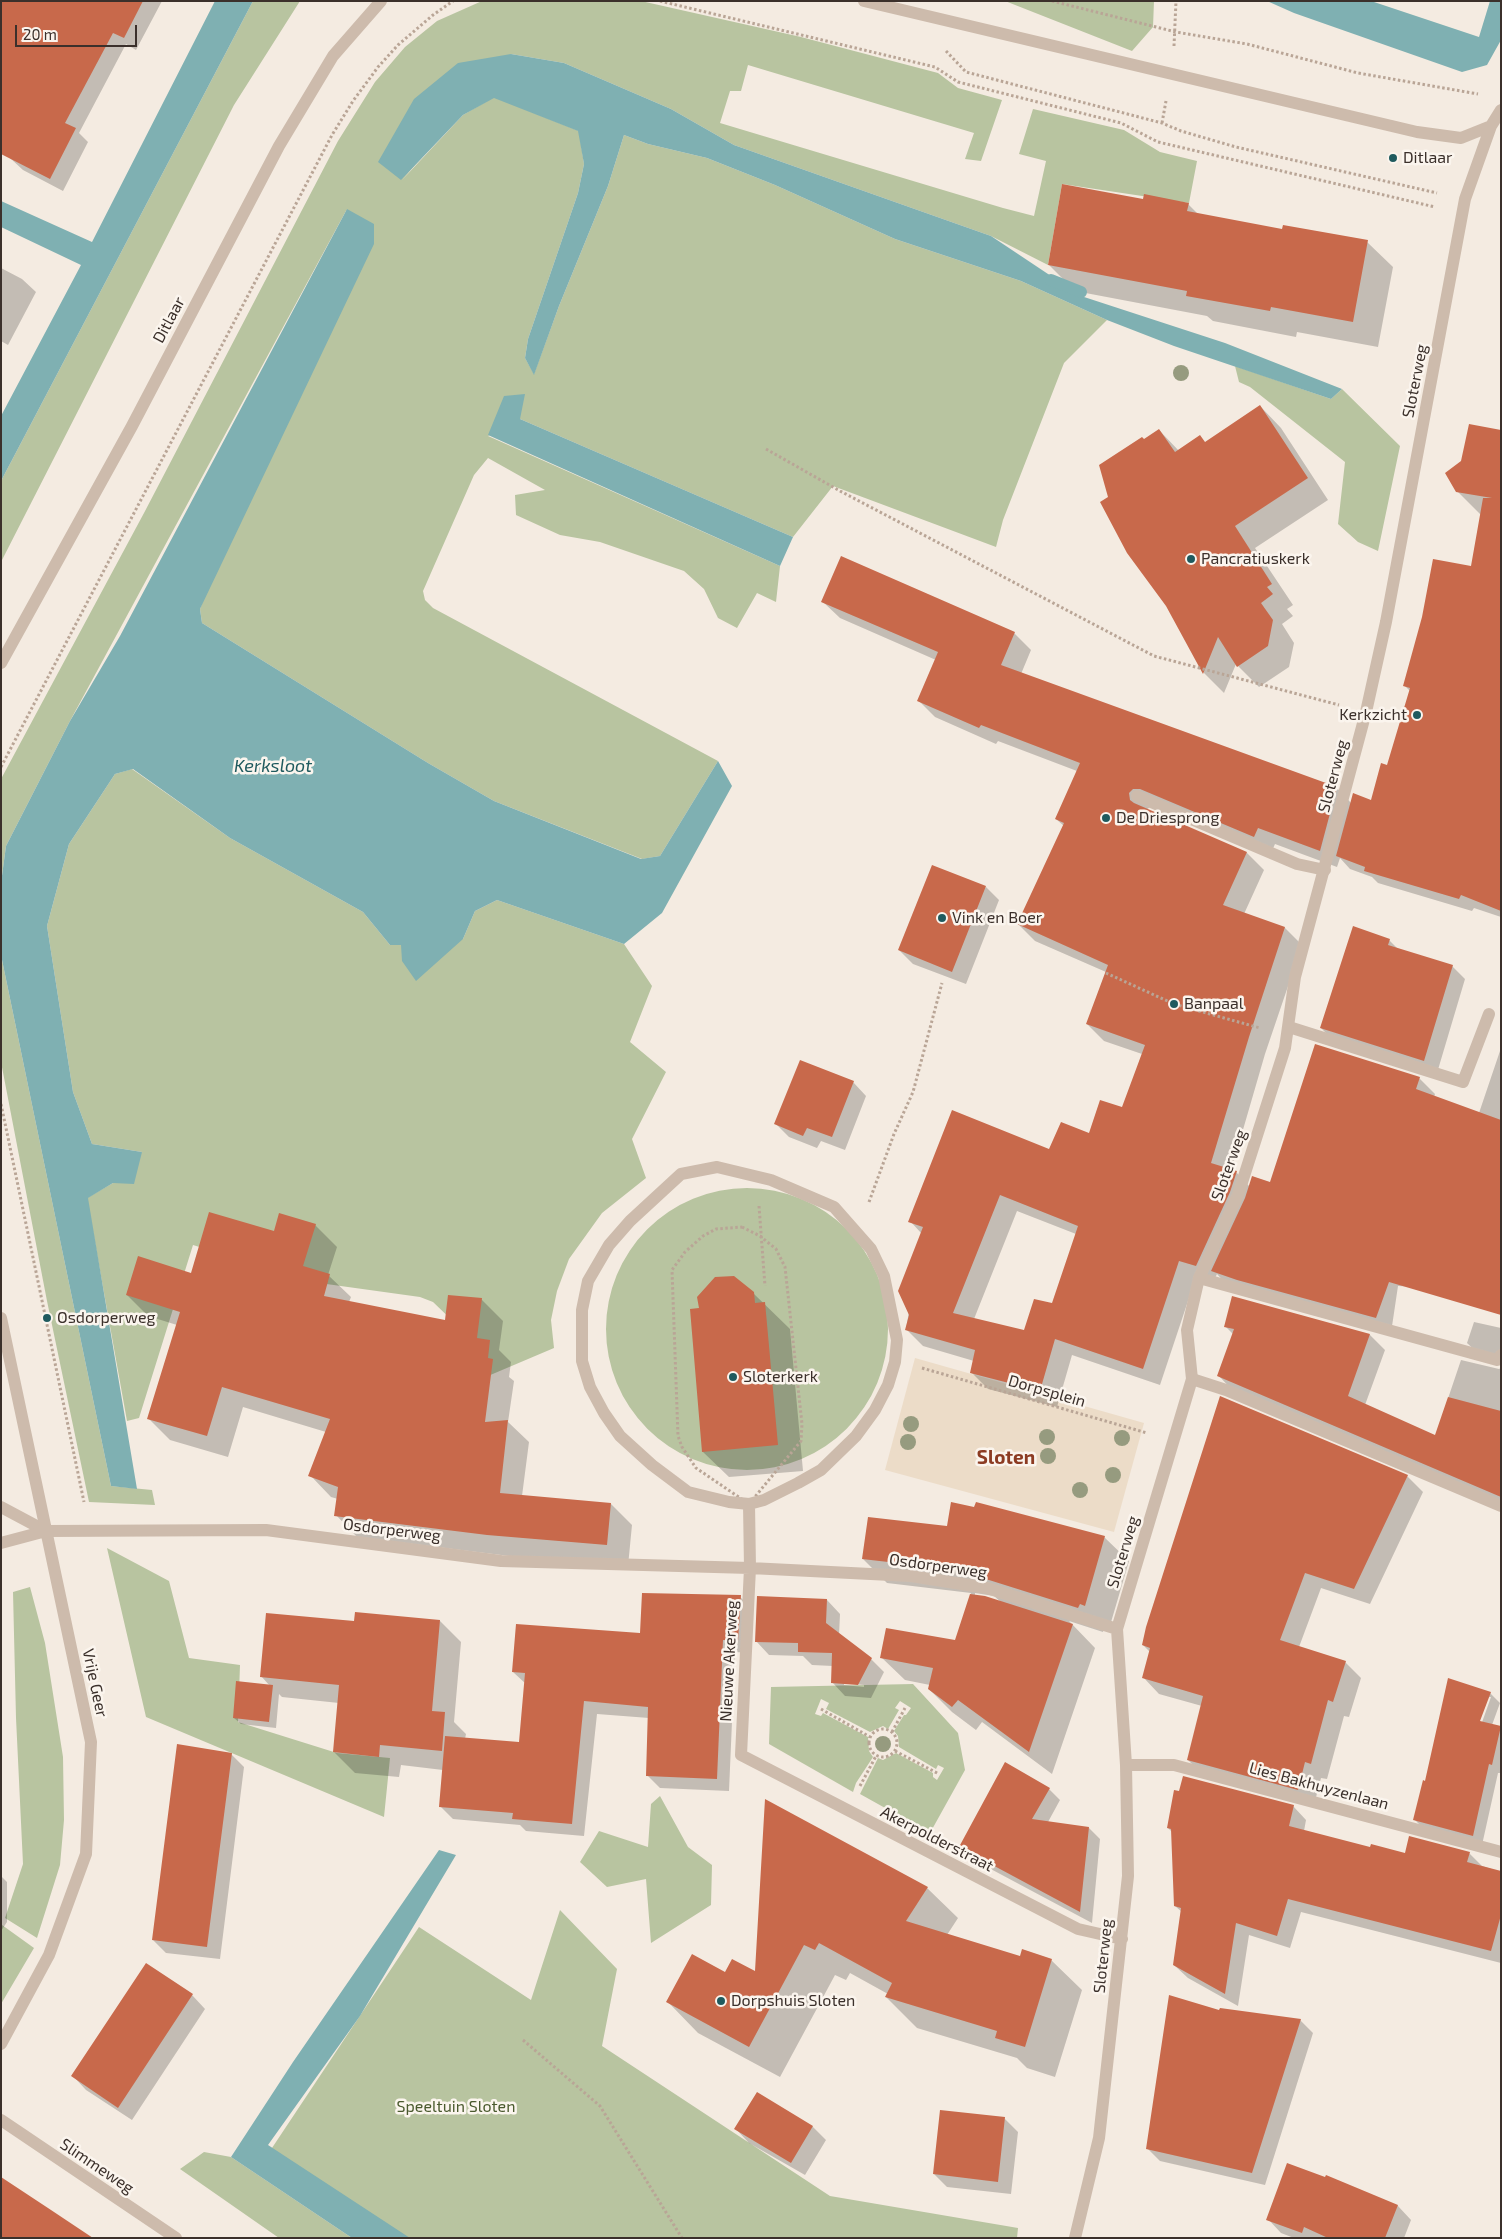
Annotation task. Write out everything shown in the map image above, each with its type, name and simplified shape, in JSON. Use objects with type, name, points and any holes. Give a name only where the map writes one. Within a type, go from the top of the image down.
[{"type":"street","name":"Ditlaar","points":[[1,663],[132,426],[279,146],[333,56],[381,1]]},
{"type":"street","points":[[864,1],[1417,132],[1461,138],[1491,126]]},
{"type":"street","name":"Sloterweg","points":[[1075,2238],[1099,2138],[1128,1876],[1126,1765],[1116,1629],[1192,1379],[1187,1330],[1199,1278],[1238,1195],[1285,1048],[1295,977],[1366,712],[1386,622],[1465,199],[1491,126],[1501,110]]},
{"type":"street","points":[[1137,796],[1297,864],[1325,870]]},
{"type":"street","points":[[1288,1027],[1463,1082],[1489,1014]]},
{"type":"street","points":[[717,1167],[758,1176],[834,1207],[858,1233],[871,1250],[884,1276],[897,1340],[895,1362],[888,1385],[875,1410],[856,1436],[820,1470],[790,1487],[749,1504],[729,1502],[688,1492],[652,1465],[620,1436],[604,1413],[590,1387],[582,1361],[582,1310],[588,1281],[609,1244],[630,1221],[681,1174],[717,1167]]},
{"type":"street","points":[[1199,1278],[1497,1360],[1501,1355]]},
{"type":"street","name":"Vrije Geer","points":[[1,1318],[91,1742],[86,1854],[49,1955],[1,2044]]},
{"type":"street","points":[[1192,1379],[1226,1390],[1501,1506]]},
{"type":"street","points":[[749,1504],[750,1568]]},
{"type":"street","points":[[1,1507],[46,1530]]},
{"type":"street","name":"Osdorperweg","points":[[1,1543],[46,1530],[266,1530],[501,1560],[750,1568],[911,1576],[988,1588],[1116,1629]]},
{"type":"street","name":"Nieuwe Akerweg","points":[[741,1756],[750,1568]]},
{"type":"street","name":"Akerpolderstraat","points":[[741,1756],[1078,1929],[1122,1939]]},
{"type":"street","name":"Lies Bakhuyzenlaan","points":[[1126,1765],[1174,1764],[1501,1852]]},
{"type":"street","name":"Slimmeweg","points":[[1,2120],[176,2238]]},
{"type":"path","points":[[1,767],[332,135],[353,101],[378,67],[398,45],[433,15],[453,1]]},
{"type":"path","points":[[660,1],[935,67],[958,82],[1121,123],[1158,142],[1463,213]]},
{"type":"path","points":[[1052,1],[1176,32],[1247,44],[1358,73],[1482,95]]},
{"type":"path","points":[[1171,73],[1176,32],[1176,1]]},
{"type":"path","points":[[940,45],[966,72],[1162,123],[1181,131],[1236,147],[1465,199]]},
{"type":"path","points":[[766,448],[840,491],[1154,656],[1366,712]]},
{"type":"path","points":[[1106,973],[1174,1004],[1256,1029],[1288,1027]]},
{"type":"path","points":[[858,1233],[894,1134],[913,1092],[942,983]]},
{"type":"path","points":[[1,1104],[90,1530]]},
{"type":"path","points":[[758,1176],[760,1236],[765,1286]]},
{"type":"path","points":[[742,1227],[760,1236],[776,1249],[785,1267],[802,1424],[800,1441],[749,1504],[696,1468],[682,1447],[678,1436],[672,1270],[685,1252],[703,1236],[716,1230],[742,1227]]},
{"type":"path","name":"Dorpsplein","points":[[913,1366],[1174,1440]]},
{"type":"path","points":[[892,1732],[905,1708]]},
{"type":"path","points":[[821,1709],[870,1737]]},
{"type":"path","points":[[881,1729],[892,1732],[897,1740],[895,1750],[886,1757],[876,1756],[870,1749],[870,1737],[881,1729]]},
{"type":"path","points":[[895,1750],[939,1774]]},
{"type":"path","points":[[523,2040],[600,2106],[682,2238]]},
{"type":"green space","points":[[253,1],[300,1],[234,105],[1,562],[1,481]]},
{"type":"green space","points":[[482,1],[641,1],[801,37],[938,73],[958,88],[1002,100],[981,161],[965,159],[974,133],[748,65],[741,91],[730,91],[720,123],[1034,216],[1046,161],[1019,154],[1033,109],[1124,130],[1160,152],[1197,161],[1189,203],[1062,184],[1048,265],[991,236],[734,145],[671,109],[564,63],[511,54],[402,180],[463,115],[494,97],[579,131],[584,164],[578,193],[528,339],[525,358],[534,374],[559,306],[608,186],[624,135],[648,144],[707,158],[775,185],[895,239],[1021,281],[1107,320],[1064,363],[1003,520],[996,547],[833,486],[793,537],[520,419],[488,436],[780,566],[776,602],[757,593],[737,628],[718,618],[704,589],[684,571],[600,542],[560,535],[516,515],[515,495],[545,490],[488,458],[474,475],[423,591],[425,600],[433,608],[718,761],[660,856],[642,859],[494,801],[428,763],[202,623],[200,609],[347,209],[70,721],[6,846],[1,883],[1,779],[144,513],[338,141],[375,82],[405,47],[437,21]]},
{"type":"green space","points":[[1005,1],[1154,1],[1153,27],[1132,51]]},
{"type":"green space","points":[[1235,366],[1331,399],[1342,389],[1400,446],[1378,551],[1358,542],[1338,524],[1345,462],[1250,387],[1239,382]]},
{"type":"green space","points":[[132,769],[230,838],[363,912],[390,945],[463,939],[475,911],[497,900],[624,944],[652,986],[630,1042],[666,1072],[632,1139],[646,1178],[602,1213],[569,1259],[557,1291],[551,1320],[554,1348],[488,1376],[461,1329],[433,1302],[420,1297],[312,1282],[193,1245],[139,1418],[127,1421],[87,1198],[113,1183],[142,1152],[92,1144],[73,1092],[47,926],[69,844],[115,774]]},
{"type":"green space","points":[[1,955],[111,1486],[152,1490],[155,1505],[89,1502],[47,1301],[1,1062]]},
{"type":"green space","points":[[761,1188],[775,1190],[814,1204],[847,1229],[872,1262],[886,1301],[888,1329],[886,1357],[872,1396],[847,1429],[814,1454],[788,1464],[761,1470],[733,1470],[719,1468],[680,1454],[657,1438],[638,1419],[622,1396],[608,1357],[606,1315],[608,1301],[622,1262],[638,1239],[657,1220],[680,1204],[719,1190]]},
{"type":"green space","points":[[107,1548],[169,1581],[189,1658],[240,1665],[238,1722],[337,1753],[390,1758],[384,1817],[146,1717]]},
{"type":"green space","points":[[30,1587],[45,1643],[63,1757],[64,1820],[60,1865],[37,1938],[5,1918],[23,1864],[16,1718],[13,1592]]},
{"type":"green space","points":[[913,1684],[958,1733],[965,1770],[930,1833],[860,1794],[878,1758],[883,1760],[896,1753],[933,1773],[933,1777],[937,1780],[944,1768],[938,1765],[936,1769],[899,1747],[898,1736],[894,1731],[911,1708],[900,1701],[895,1708],[899,1710],[888,1729],[883,1726],[870,1732],[826,1709],[829,1703],[821,1699],[815,1714],[821,1716],[823,1713],[868,1737],[869,1751],[873,1757],[856,1783],[853,1792],[769,1744],[771,1687]]},
{"type":"green space","points":[[660,1796],[688,1847],[712,1865],[711,1905],[651,1943],[646,1879],[607,1887],[580,1862],[599,1831],[648,1847],[651,1804]]},
{"type":"green space","name":"Speeltuin Sloten","points":[[560,1910],[617,1969],[602,2046],[830,2196],[1018,2228],[1017,2238],[380,2238],[262,2163],[419,1927],[531,2000]]},
{"type":"green space","points":[[1,1926],[34,1948],[1,2004]]},
{"type":"green space","points":[[204,2152],[231,2157],[352,2238],[279,2238],[180,2169]]},
{"type":"shaded area","points":[[915,1358],[1144,1423],[1114,1532],[885,1470]]},
{"type":"water","points":[[215,1],[253,1],[1,481],[1,416],[81,265],[1,227],[1,201],[92,242]]},
{"type":"water","points":[[1267,1],[1371,1],[1479,37],[1490,1],[1501,1],[1501,40],[1487,65],[1462,72],[1294,13]]},
{"type":"water","points":[[511,54],[564,63],[671,109],[734,145],[991,236],[1081,296],[1225,343],[1342,389],[1331,399],[1174,346],[1107,320],[1021,281],[895,239],[775,185],[707,158],[648,144],[624,135],[608,186],[559,306],[534,375],[525,358],[528,339],[578,193],[584,164],[578,131],[494,98],[463,115],[401,180],[378,162],[414,99],[458,63]]},
{"type":"water","name":"Kerksloot","points":[[347,209],[374,224],[374,244],[200,609],[202,623],[428,763],[494,801],[641,859],[660,856],[718,761],[732,786],[662,913],[624,944],[497,900],[475,911],[463,939],[416,981],[402,961],[401,945],[390,945],[363,912],[230,838],[133,769],[115,774],[69,844],[47,926],[73,1092],[92,1144],[142,1152],[134,1184],[113,1183],[88,1198],[137,1489],[111,1486],[1,955],[1,883],[6,846],[70,721],[120,636]]},
{"type":"water","points":[[525,394],[520,419],[793,537],[780,566],[488,435],[504,396]]},
{"type":"water","points":[[439,1850],[456,1855],[360,2016],[268,2145],[410,2238],[352,2238],[231,2157],[293,2062]]},
{"type":"building","points":[[1,1],[143,1],[124,38],[113,33],[65,123],[76,128],[50,179],[1,154]]},
{"type":"building","points":[[1062,184],[1143,199],[1144,194],[1189,203],[1187,211],[1282,229],[1283,225],[1368,240],[1353,322],[1271,307],[1270,311],[1186,296],[1187,291],[1048,265]]},
{"type":"building","name":"Pancratiuskerk","points":[[1260,405],[1308,478],[1235,526],[1272,584],[1267,587],[1273,594],[1261,603],[1273,620],[1268,646],[1237,667],[1218,637],[1203,674],[1166,606],[1127,553],[1100,502],[1108,497],[1099,465],[1142,437],[1144,439],[1159,429],[1175,452],[1200,435],[1205,442]]},
{"type":"building","points":[[1469,424],[1501,430],[1501,911],[1461,895],[1459,899],[1364,871],[1365,867],[1336,856],[1353,793],[1371,800],[1381,763],[1387,765],[1410,688],[1403,686],[1422,617],[1433,559],[1471,566],[1483,498],[1492,498],[1456,492],[1445,473],[1461,461]]},
{"type":"building","points":[[841,556],[1015,632],[1001,665],[1337,787],[1320,851],[1258,828],[1254,837],[1140,789],[1133,789],[1129,793],[1130,800],[1134,803],[1247,852],[1223,905],[1285,927],[1211,1163],[1237,1171],[1230,1192],[1196,1266],[1179,1261],[1143,1369],[1055,1339],[1040,1391],[970,1373],[975,1350],[905,1330],[909,1315],[898,1291],[923,1227],[908,1222],[952,1110],[1049,1149],[1061,1122],[1089,1133],[1100,1100],[1122,1107],[1145,1045],[1086,1024],[1108,965],[1017,924],[1064,823],[1055,819],[1080,763],[981,725],[979,728],[917,701],[938,652],[821,602]],"holes":[[[1000,1195],[1078,1226],[1052,1303],[1034,1299],[1024,1330],[953,1313]]]},
{"type":"building","name":"Vink en Boer","points":[[932,865],[986,886],[952,972],[898,950]]},
{"type":"building","points":[[1353,926],[1390,939],[1388,945],[1453,965],[1424,1061],[1320,1028]]},
{"type":"building","points":[[1315,1044],[1420,1077],[1416,1089],[1501,1120],[1501,1315],[1389,1282],[1376,1318],[1237,1280],[1211,1271],[1245,1198],[1252,1176],[1270,1182]]},
{"type":"building","points":[[800,1060],[854,1081],[832,1137],[807,1128],[803,1136],[774,1124]]},
{"type":"building","points":[[209,1212],[274,1231],[279,1213],[316,1224],[303,1266],[330,1274],[324,1296],[445,1320],[448,1295],[482,1298],[477,1338],[490,1340],[488,1358],[493,1359],[485,1422],[508,1420],[500,1493],[611,1503],[607,1545],[487,1535],[334,1516],[338,1487],[308,1476],[330,1419],[222,1387],[207,1436],[147,1419],[180,1312],[126,1295],[138,1256],[191,1273]]},
{"type":"building","name":"Sloterkerk","points":[[734,1276],[754,1292],[755,1303],[765,1302],[778,1445],[702,1452],[690,1309],[699,1308],[697,1297],[715,1277]]},
{"type":"building","points":[[1232,1296],[1370,1334],[1348,1396],[1435,1435],[1448,1397],[1501,1411],[1501,1497],[1217,1376],[1234,1329],[1224,1327]]},
{"type":"building","points":[[1220,1396],[1408,1475],[1354,1589],[1305,1573],[1280,1640],[1346,1661],[1333,1702],[1328,1700],[1311,1764],[1305,1762],[1298,1790],[1187,1760],[1203,1696],[1142,1678],[1150,1648],[1142,1645],[1146,1627]]},
{"type":"building","points":[[951,1502],[974,1507],[976,1502],[1105,1536],[1085,1606],[1080,1604],[1078,1608],[989,1580],[975,1578],[976,1572],[862,1559],[868,1517],[947,1526]]},
{"type":"building","points":[[642,1593],[741,1595],[738,1641],[723,1640],[717,1779],[646,1776],[648,1707],[584,1701],[572,1824],[512,1819],[513,1813],[439,1807],[445,1736],[519,1742],[525,1673],[512,1672],[516,1624],[640,1633]]},
{"type":"building","points":[[970,1594],[985,1596],[1073,1624],[1029,1752],[958,1700],[952,1707],[928,1689],[933,1668],[880,1658],[886,1628],[955,1640]]},
{"type":"building","points":[[757,1596],[827,1599],[826,1623],[872,1658],[858,1685],[831,1683],[832,1653],[798,1652],[798,1643],[755,1642]]},
{"type":"building","points":[[355,1612],[440,1620],[432,1711],[445,1712],[442,1751],[380,1745],[379,1757],[333,1752],[339,1685],[260,1677],[266,1613],[354,1621]]},
{"type":"building","points":[[1448,1678],[1491,1692],[1480,1721],[1501,1726],[1492,1765],[1489,1764],[1473,1836],[1413,1820],[1423,1780],[1425,1781]]},
{"type":"building","points":[[236,1681],[273,1685],[269,1722],[233,1718]]},
{"type":"building","points":[[177,1744],[232,1753],[207,1947],[152,1940]]},
{"type":"building","points":[[1005,1762],[1050,1788],[1032,1819],[1089,1827],[1080,1912],[959,1847]]},
{"type":"building","points":[[1183,1776],[1294,1805],[1289,1826],[1370,1847],[1371,1844],[1405,1853],[1409,1836],[1470,1852],[1467,1862],[1501,1871],[1501,1915],[1491,1951],[1288,1899],[1277,1936],[1236,1923],[1225,1994],[1173,1965],[1181,1908],[1174,1906],[1171,1829],[1167,1828],[1174,1790],[1179,1791]]},
{"type":"building","points":[[765,1799],[928,1887],[906,1921],[1020,1956],[1022,1949],[1052,1959],[1025,2047],[995,2038],[997,2031],[885,1997],[892,1983],[819,1943],[815,1950],[804,1945],[749,2047],[666,2002],[692,1954],[725,1972],[732,1959],[755,1971]]},
{"type":"building","points":[[146,1963],[193,1994],[118,2108],[71,2076]]},
{"type":"building","points":[[1169,1995],[1219,2010],[1220,2008],[1301,2019],[1252,2173],[1146,2149]]},
{"type":"building","points":[[757,2092],[813,2126],[791,2163],[734,2129]]},
{"type":"building","points":[[940,2110],[1005,2117],[998,2182],[933,2174]]},
{"type":"building","points":[[1287,2163],[1325,2177],[1326,2175],[1398,2205],[1385,2238],[1328,2238],[1304,2227],[1302,2233],[1266,2220]]},
{"type":"building","points":[[1,2177],[51,2210],[93,2238],[1,2238]]},
{"type":"waterway","points":[[1051,280],[1081,292]]},
{"type":"place","name":"Ditlaar","points":[[1393,158]]},
{"type":"place","name":"Pancratiuskerk","points":[[1191,559]]},
{"type":"place","name":"Kerkzicht","points":[[1417,715]]},
{"type":"place","name":"De Driesprong","points":[[1106,818]]},
{"type":"place","name":"Vink en Boer","points":[[942,918]]},
{"type":"place","name":"Banpaal","points":[[1174,1004]]},
{"type":"place","name":"Osdorperweg","points":[[47,1318]]},
{"type":"place","name":"Sloterkerk","points":[[733,1377]]},
{"type":"place","name":"Dorpshuis Sloten","points":[[721,2001]]},
{"type":"district","name":"Sloten","points":[[1006,1458]]}]
